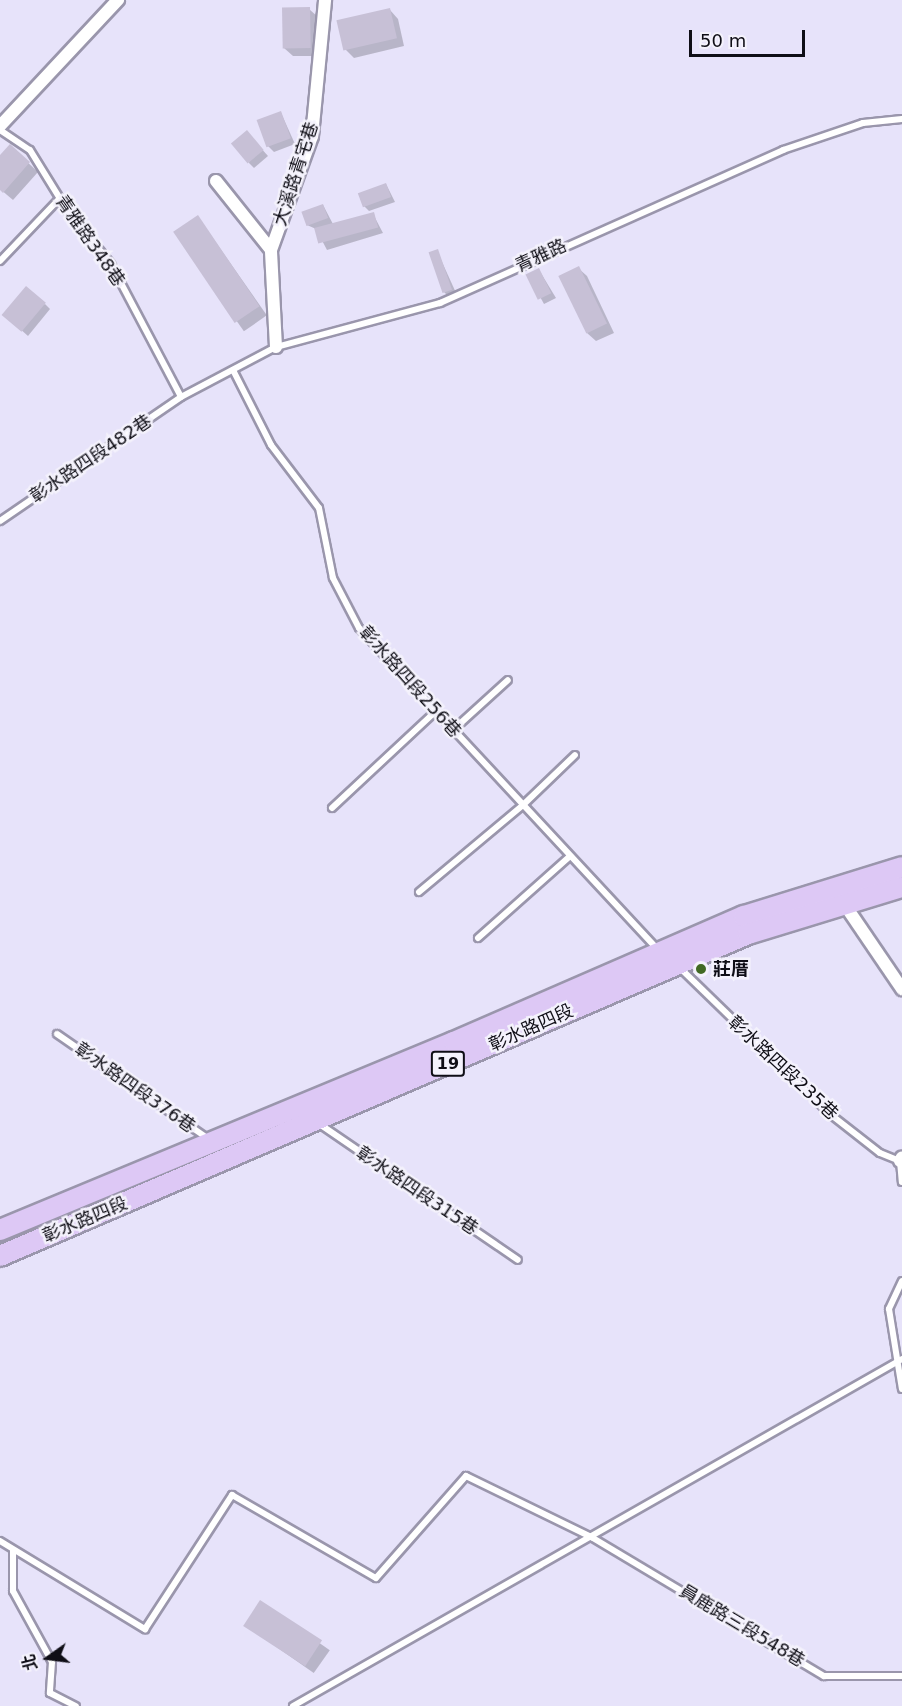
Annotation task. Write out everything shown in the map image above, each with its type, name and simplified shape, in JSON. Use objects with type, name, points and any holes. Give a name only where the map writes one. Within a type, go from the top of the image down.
[{"type":"main road","name":"彰水路四段","points":[[0,1230],[271,1119],[744,916],[902,867]]},
{"type":"main road","name":"彰水路四段","points":[[0,1256],[278,1140],[748,934],[902,887]]},
{"type":"main road","points":[[271,1119],[278,1140]]},
{"type":"street","points":[[0,128],[118,0]]},
{"type":"street","name":"大溪路青宅巷","points":[[276,347],[271,250],[312,136],[325,0]]},
{"type":"street","points":[[216,181],[271,250]]},
{"type":"street","points":[[845,904],[902,988]]},
{"type":"lane","name":"青雅路","points":[[181,397],[276,347],[440,303],[783,150],[863,123],[902,119]]},
{"type":"lane","name":"青雅路348巷","points":[[0,128],[30,150],[60,198],[111,264],[181,397]]},
{"type":"lane","points":[[0,261],[60,198]]},
{"type":"lane","name":"彰水路四段256巷","points":[[233,370],[272,445],[320,508],[333,578],[358,628],[658,951]]},
{"type":"lane","name":"彰水路四段482巷","points":[[0,521],[181,397]]},
{"type":"lane","points":[[453,730],[508,680]]},
{"type":"lane","points":[[332,808],[436,711]]},
{"type":"lane","points":[[419,892],[523,806],[575,755]]},
{"type":"lane","points":[[478,938],[570,856]]},
{"type":"lane","name":"彰水路四段235巷","points":[[658,951],[676,965],[830,1114],[880,1153],[901,1159],[902,1182]]},
{"type":"lane","name":"彰水路四段376巷","points":[[57,1034],[214,1142]]},
{"type":"lane","name":"彰水路四段315巷","points":[[317,1123],[518,1260]]},
{"type":"lane","points":[[902,1281],[888,1309],[899,1361],[902,1389]]},
{"type":"lane","points":[[293,1706],[593,1538],[899,1361]]},
{"type":"lane","name":"員鹿路三段548巷","points":[[13,1550],[145,1629],[232,1496],[376,1578],[466,1476],[593,1538],[824,1676],[902,1676]]},
{"type":"lane","points":[[0,1541],[13,1550],[13,1591],[52,1662],[50,1693],[76,1706]]},
{"type":"building","points":[[282,7],[310,7],[311,48],[283,48]]},
{"type":"building","points":[[390,8],[397,38],[343,51],[336,20]]},
{"type":"building","points":[[281,111],[291,138],[266,147],[257,120]]},
{"type":"building","points":[[247,130],[264,150],[248,163],[231,143]]},
{"type":"building","points":[[10,144],[30,162],[3,193],[0,190],[0,155]]},
{"type":"building","points":[[386,183],[391,197],[363,207],[358,193]]},
{"type":"building","points":[[323,204],[328,218],[307,226],[301,212]]},
{"type":"building","points":[[374,212],[378,227],[318,244],[314,228]]},
{"type":"building","points":[[198,215],[260,306],[235,323],[173,232]]},
{"type":"building","points":[[438,249],[452,290],[443,293],[429,252]]},
{"type":"building","points":[[579,266],[607,324],[586,334],[558,276]]},
{"type":"building","points":[[539,268],[551,293],[538,300],[526,275]]},
{"type":"building","points":[[26,286],[46,303],[21,332],[2,315]]},
{"type":"building","points":[[260,1600],[322,1640],[305,1666],[243,1626]]},
{"type":"place","name":"莊厝","points":[[701,969]]}]
